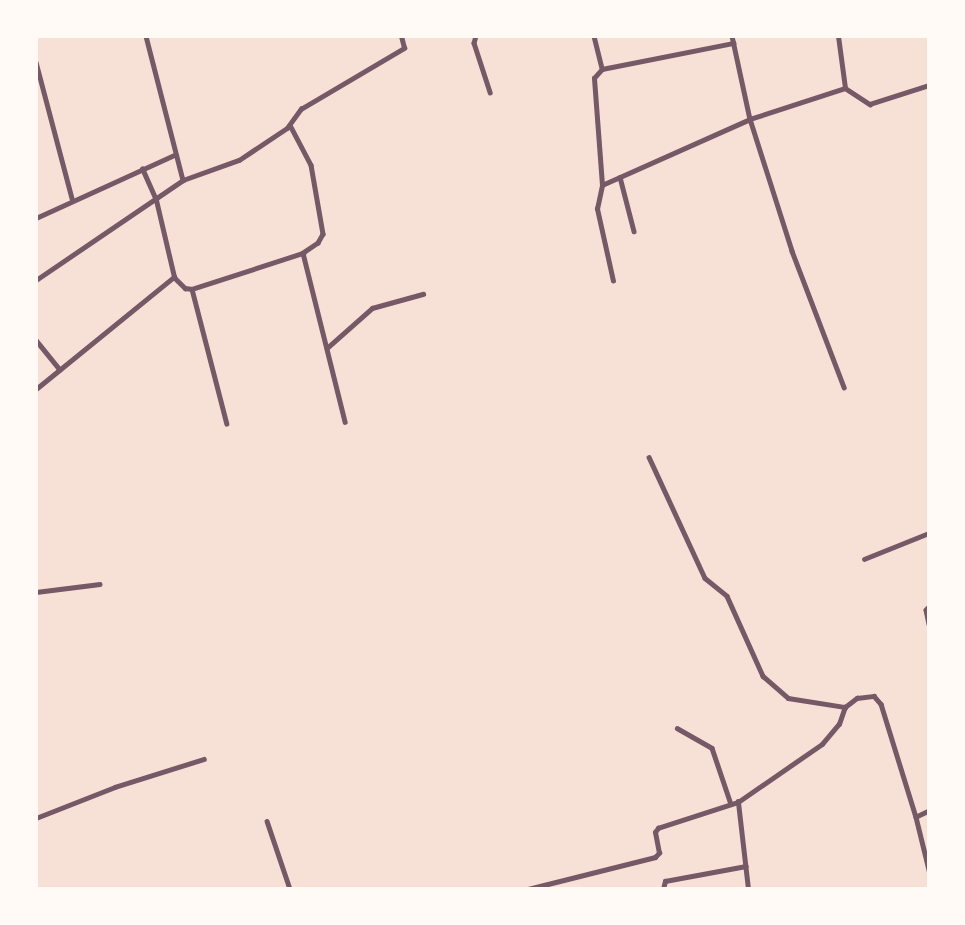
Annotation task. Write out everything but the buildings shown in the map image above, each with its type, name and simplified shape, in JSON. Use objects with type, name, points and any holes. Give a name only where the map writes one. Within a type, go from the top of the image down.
[{"type":"street","points":[[146,36],[174,155],[183,180]]},
{"type":"street","points":[[36,280],[183,180],[236,162],[290,125],[301,109],[404,48],[401,36]]},
{"type":"street","points":[[476,36],[474,43],[490,92]]},
{"type":"street","points":[[594,36],[602,69]]},
{"type":"street","points":[[732,36],[750,119],[798,270],[844,387]]},
{"type":"street","points":[[838,36],[845,88],[870,104],[929,85]]},
{"type":"street","points":[[613,280],[597,208],[602,185],[594,78],[602,69],[733,43]]},
{"type":"street","points":[[36,62],[72,198]]},
{"type":"street","points":[[602,185],[750,119],[845,88]]},
{"type":"street","points":[[142,169],[156,200],[174,277],[185,288],[192,289],[303,253],[318,243],[323,234],[311,165],[290,125]]},
{"type":"street","points":[[36,218],[72,198],[174,155]]},
{"type":"street","points":[[620,177],[634,231]]},
{"type":"street","points":[[303,253],[345,422]]},
{"type":"street","points":[[36,389],[174,277]]},
{"type":"street","points":[[192,289],[227,424]]},
{"type":"street","points":[[327,348],[372,308],[423,294]]},
{"type":"street","points":[[36,340],[60,370]]},
{"type":"street","points":[[649,457],[705,578],[728,596],[763,676],[788,698],[845,707]]},
{"type":"street","points":[[864,559],[929,533]]},
{"type":"street","points":[[36,592],[99,584]]},
{"type":"street","points":[[929,607],[926,610],[929,624]]},
{"type":"street","points":[[528,889],[655,857],[659,853],[656,829],[738,802],[822,744],[839,724],[845,707],[857,698],[870,695],[878,699],[916,817],[929,870]]},
{"type":"street","points":[[677,728],[712,748],[731,804]]},
{"type":"street","points":[[36,818],[115,786],[204,759]]},
{"type":"street","points":[[738,802],[748,889]]},
{"type":"street","points":[[916,817],[929,811]]},
{"type":"street","points":[[267,820],[290,889]]},
{"type":"street","points":[[663,889],[665,881],[746,866]]}]
